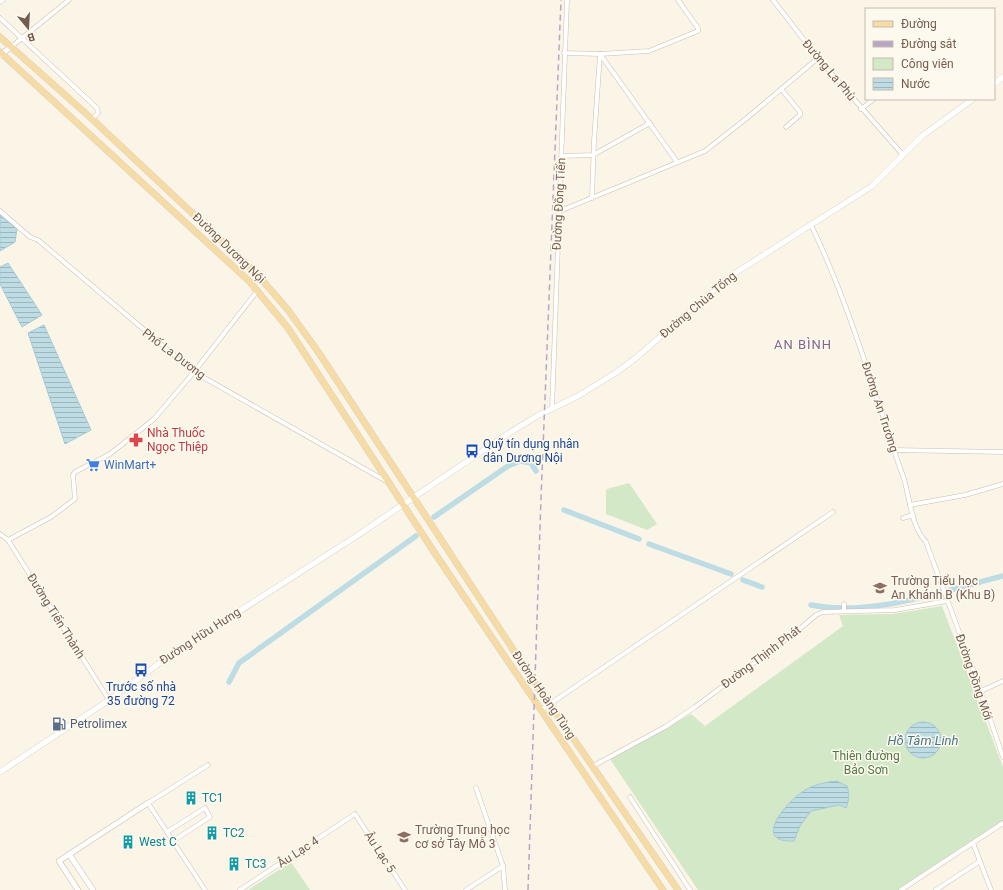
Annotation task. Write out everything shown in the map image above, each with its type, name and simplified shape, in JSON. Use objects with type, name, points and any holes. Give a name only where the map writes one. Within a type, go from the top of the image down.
[{"type":"main road","name":"Đường Dương Nội","points":[[0,37],[92,119],[264,282],[288,310],[319,353],[414,498]]},
{"type":"main road","name":"Đường Dương Nội","points":[[0,54],[105,147],[258,290],[288,328],[403,505]]},
{"type":"main road","points":[[995,83],[1003,77]]},
{"type":"main road","name":"Đường Chùa Tổng","points":[[414,498],[509,434],[578,396],[617,372],[637,357],[729,277],[872,186],[922,136],[972,100]]},
{"type":"main road","points":[[258,290],[264,282]]},
{"type":"main road","name":"Đường Hữu Hưng","points":[[0,772],[109,700],[165,659],[414,498]]},
{"type":"main road","name":"Đường Hoàng Tùng","points":[[414,498],[550,704],[676,889]]},
{"type":"main road","name":"Đường Hoàng Tùng","points":[[403,505],[663,890]]},
{"type":"main road","points":[[610,813],[620,805]]},
{"type":"street","points":[[0,54],[70,0]]},
{"type":"street","name":"Đường Đồng Tiến","points":[[552,409],[556,258],[560,211],[564,52],[567,0]]},
{"type":"street","points":[[564,52],[600,54],[649,51],[698,30],[678,0]]},
{"type":"street","name":"Đường La Phù","points":[[773,0],[818,58],[903,155]]},
{"type":"street","points":[[0,18],[97,108],[98,113],[92,119]]},
{"type":"street","points":[[600,54],[677,162]]},
{"type":"street","points":[[592,198],[593,155],[600,54]]},
{"type":"street","points":[[560,211],[711,147],[818,58]]},
{"type":"street","points":[[781,89],[800,112],[800,115],[786,127]]},
{"type":"street","points":[[862,109],[873,100]]},
{"type":"street","points":[[562,156],[593,155],[650,123]]},
{"type":"street","name":"Phố La Dương","points":[[0,211],[30,237],[38,240],[194,372],[389,482]]},
{"type":"street","name":"Đường An Trường","points":[[811,225],[855,331],[894,450],[920,536],[926,542],[945,596]]},
{"type":"street","points":[[8,540],[51,517],[75,499],[73,475],[75,472],[110,454],[140,432],[165,408],[258,290]]},
{"type":"street","points":[[894,450],[1003,452]]},
{"type":"street","points":[[910,504],[966,495],[1003,484]]},
{"type":"street","points":[[541,710],[832,512]]},
{"type":"street","points":[[903,518],[913,515]]},
{"type":"street","name":"Đường Tiến Thành","points":[[0,534],[8,540],[109,700]]},
{"type":"street","name":"Đường Đồng Mới","points":[[945,596],[981,691],[989,721],[1003,757]]},
{"type":"street","name":"Đường Thịnh Phát","points":[[593,766],[665,727],[695,707],[802,627],[816,614],[844,608],[895,610],[947,601]]},
{"type":"street","points":[[981,691],[1003,681]]},
{"type":"street","points":[[78,890],[59,861],[208,765]]},
{"type":"street","points":[[476,788],[503,866],[504,889]]},
{"type":"street","points":[[630,797],[690,890]]},
{"type":"street","points":[[148,803],[205,890]]},
{"type":"street","points":[[167,832],[204,808],[210,817],[173,841]]},
{"type":"street","name":"Âu Lạc 4","points":[[240,890],[355,814]]},
{"type":"street","name":"Âu Lạc 5","points":[[355,814],[405,890]]},
{"type":"street","points":[[901,890],[1003,823]]},
{"type":"street","points":[[972,843],[992,890]]},
{"type":"street","points":[[69,854],[93,890]]},
{"type":"street","points":[[936,890],[980,861]]},
{"type":"street","points":[[466,890],[503,866]]},
{"type":"green space","points":[[629,483],[657,524],[647,530],[606,514],[607,489]]},
{"type":"green space","name":"Thiên đường Bảo Sơn","points":[[942,606],[1003,767],[1003,821],[898,890],[698,890],[610,759],[691,714],[705,726],[843,626],[839,615],[893,614]]},
{"type":"green space","points":[[291,862],[310,890],[248,890]]},
{"type":"water","points":[[0,215],[17,229],[15,242],[0,251]]},
{"type":"water","points":[[8,263],[42,315],[22,327],[0,284],[0,267]]},
{"type":"water","points":[[44,325],[91,430],[65,444],[28,333]]},
{"type":"water","name":"Hồ Tâm Linh","points":[[923,722],[936,727],[941,740],[936,753],[923,758],[910,753],[905,740],[910,727]]},
{"type":"water","points":[[837,781],[847,786],[849,792],[846,808],[839,805],[811,811],[800,826],[794,841],[781,840],[775,836],[773,829],[776,821],[795,797],[814,786]]},
{"type":"waterway","points":[[434,517],[508,466],[520,461],[531,463],[536,471]]},
{"type":"waterway","points":[[564,510],[639,539]]},
{"type":"waterway","points":[[229,682],[239,663],[416,536]]},
{"type":"waterway","points":[[649,544],[731,574]]},
{"type":"waterway","points":[[811,605],[834,608],[858,608],[883,605],[932,595],[1003,576]]},
{"type":"waterway","points":[[743,580],[762,587]]},
{"type":"railway","points":[[528,890],[541,498],[561,0]]},
{"type":"place","name":"Nhà Thuốc Ngọc Thiệp","points":[[136,440]]},
{"type":"place","name":"Quỹ tín dụng nhân dân Dương Nội","points":[[472,451]]},
{"type":"place","name":"WinMart+","points":[[93,465]]},
{"type":"place","name":"Trường Tiểu học An Khánh B (Khu B)","points":[[880,588]]},
{"type":"place","name":"Trước số nhà 35 đường 72","points":[[141,670]]},
{"type":"place","name":"Petrolimex","points":[[59,724]]},
{"type":"place","name":"TC1","points":[[191,798]]},
{"type":"place","name":"TC2","points":[[212,833]]},
{"type":"place","name":"Trường Trung học cơ sở Tây Mỗ 3","points":[[404,837]]},
{"type":"place","name":"West C","points":[[128,842]]},
{"type":"place","name":"TC3","points":[[234,864]]},
{"type":"district","name":"AN BÌNH","points":[[803,344]]}]
